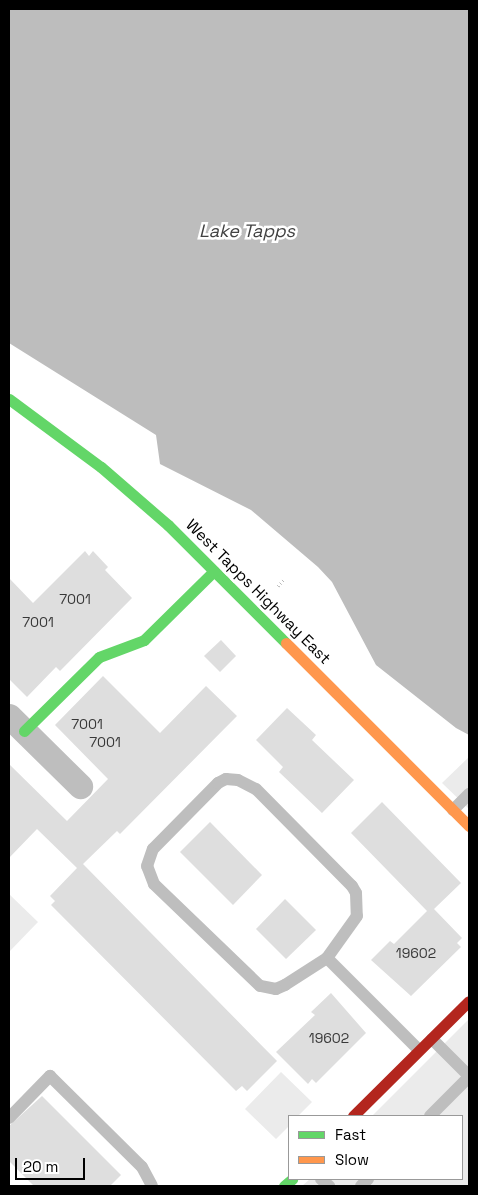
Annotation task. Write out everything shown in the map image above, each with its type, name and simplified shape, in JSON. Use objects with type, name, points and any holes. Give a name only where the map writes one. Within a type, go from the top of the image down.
[{"type":"street","name":"West Tapps Highway East","points":[[9,399],[101,467],[168,525],[469,826]]},
{"type":"street","points":[[80,786],[16,723],[99,657],[132,647],[144,640],[214,571]]},
{"type":"street","points":[[355,1115],[469,1001]]},
{"type":"lane","points":[[226,779],[238,780],[256,788],[352,886],[356,893],[357,916],[326,958],[286,985],[276,989],[260,986],[154,884],[147,866],[153,849],[218,783],[226,779]]},
{"type":"lane","points":[[453,810],[469,794]]},
{"type":"lane","points":[[326,958],[418,1050]]},
{"type":"lane","points":[[431,1115],[469,1077],[432,1039]]},
{"type":"lane","points":[[9,1118],[50,1076],[142,1167],[152,1186]]},
{"type":"path","points":[[278,586],[284,579]]},
{"type":"shaded area","points":[[469,757],[469,809],[442,783]]},
{"type":"shaded area","points":[[9,894],[38,922],[9,952]]},
{"type":"shaded area","points":[[469,1019],[469,1186],[302,1186],[309,1180],[463,1180],[463,1115],[373,1115]]},
{"type":"shaded area","points":[[281,1072],[312,1102],[299,1115],[288,1115],[288,1127],[276,1139],[245,1109]]},
{"type":"water","name":"Lake Tapps","points":[[9,9],[469,9],[469,735],[456,728],[376,665],[332,582],[318,567],[251,510],[160,464],[156,435],[9,343]]},
{"type":"building","points":[[85,551],[89,556],[93,551],[108,567],[105,570],[132,598],[60,671],[56,667],[27,697],[9,679],[9,578],[33,603]]},
{"type":"building","points":[[221,640],[236,656],[220,672],[204,656]]},
{"type":"building","points":[[103,676],[160,733],[206,686],[237,716],[120,834],[117,831],[83,864],[277,1061],[247,1091],[242,1086],[236,1091],[51,905],[55,901],[50,896],[77,868],[37,829],[9,858],[9,764],[67,821],[108,779],[55,725]]},
{"type":"building","points":[[287,708],[316,735],[312,740],[354,780],[322,813],[279,772],[283,767],[256,740]]},
{"type":"building","points":[[382,802],[461,883],[434,909],[462,938],[457,943],[461,947],[411,996],[371,960],[390,941],[394,944],[427,911],[351,833]]},
{"type":"building","points":[[210,822],[262,875],[233,905],[180,852]]},
{"type":"building","points":[[285,899],[316,930],[286,959],[256,929]]},
{"type":"building","points":[[331,993],[366,1033],[316,1083],[312,1079],[308,1084],[276,1052],[315,1015],[311,1012]]},
{"type":"building","points":[[42,1096],[121,1175],[110,1186],[34,1186],[9,1161],[9,1126]]},
{"type":"traffic: fast","points":[[9,399],[101,467],[168,525],[286,643]]},
{"type":"traffic: fast","points":[[24,731],[99,657],[144,640],[214,571]]},
{"type":"traffic: fast","points":[[284,1186],[291,1180]]},
{"type":"traffic: slow","points":[[286,643],[469,826]]},
{"type":"traffic: jam","points":[[354,1115],[469,1001]]}]
